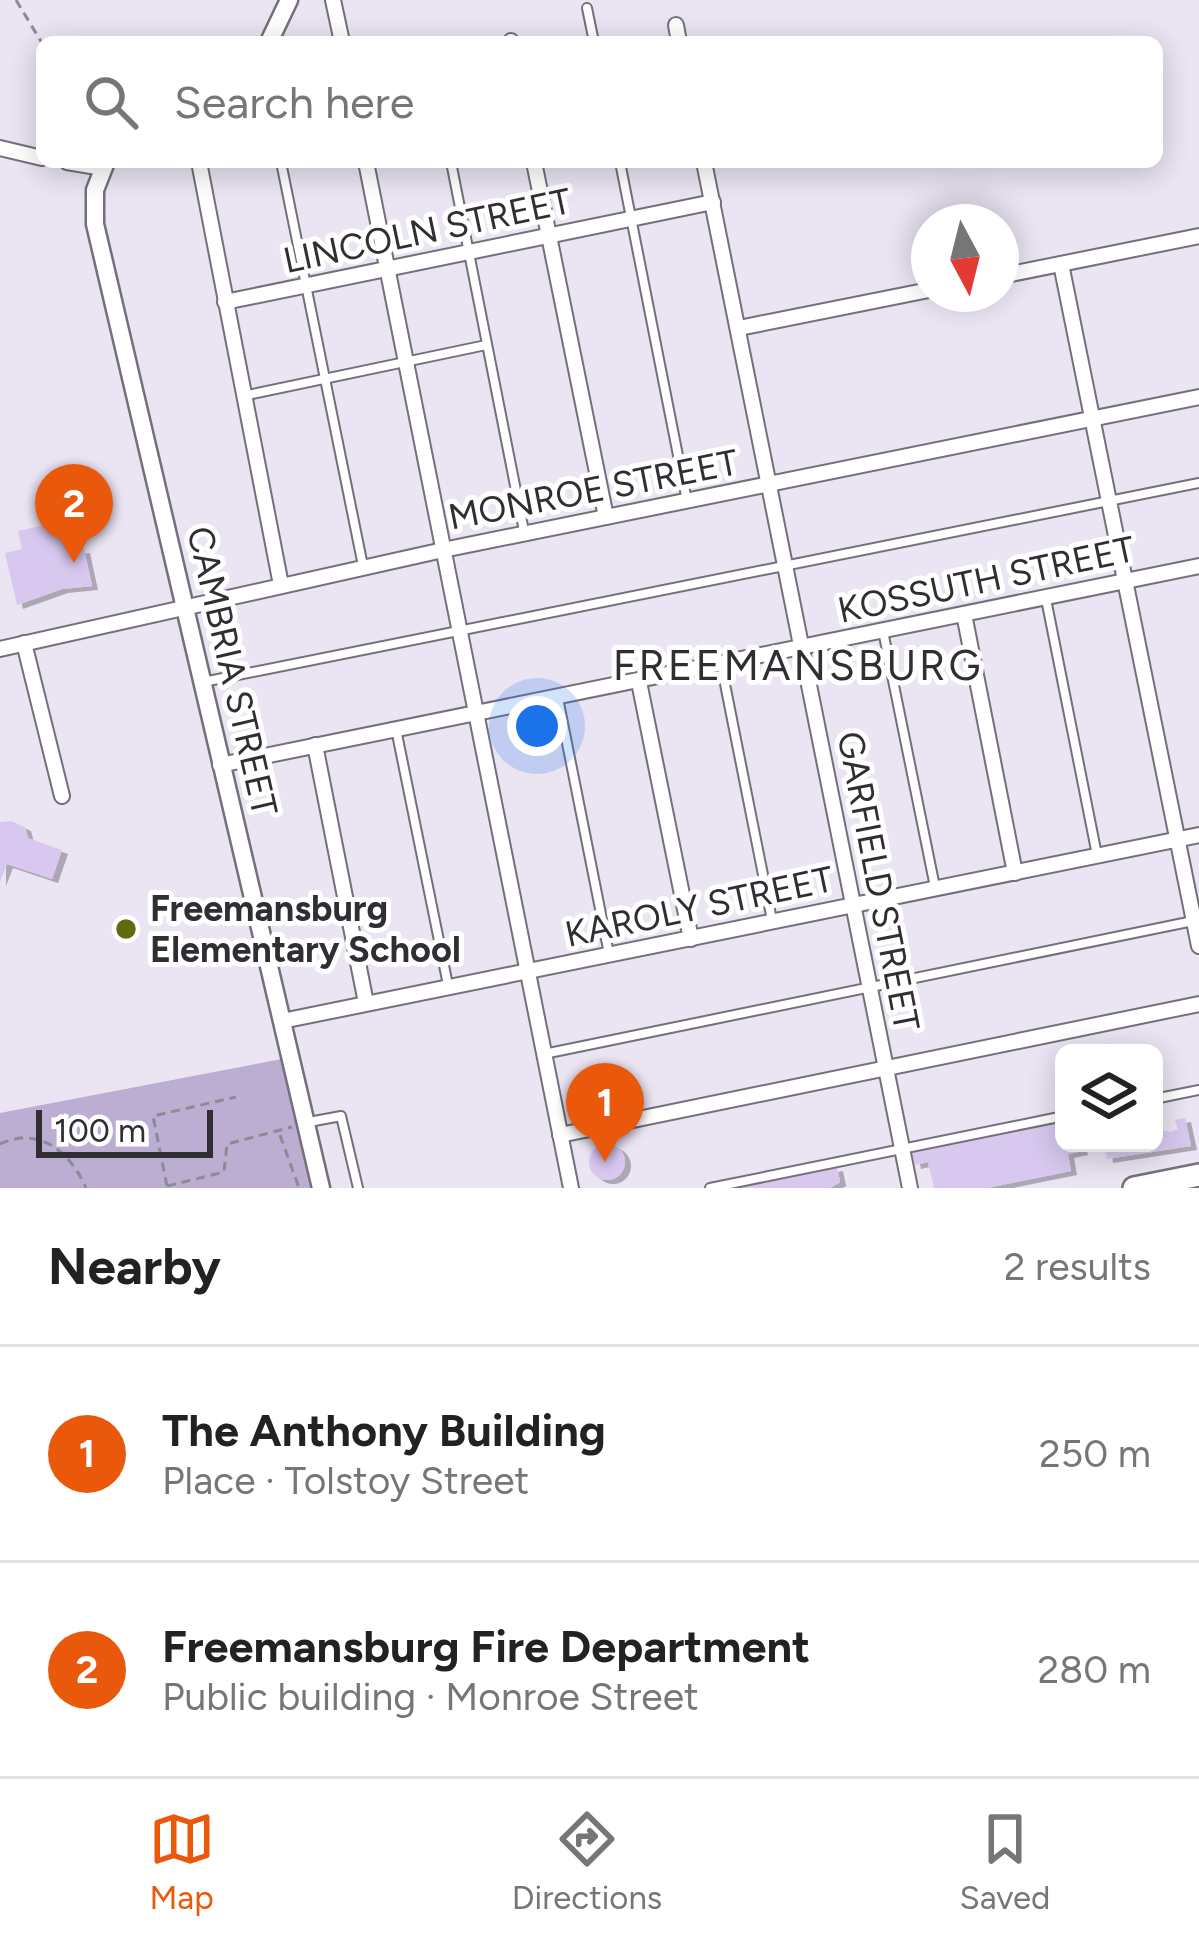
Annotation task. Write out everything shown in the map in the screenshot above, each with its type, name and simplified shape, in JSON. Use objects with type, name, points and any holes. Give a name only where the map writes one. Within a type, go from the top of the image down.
[{"type":"main road","points":[[1134,1188],[1199,1175]]},
{"type":"street","points":[[272,36],[290,0]]},
{"type":"street","points":[[333,0],[341,36]]},
{"type":"street","points":[[676,25],[678,36]]},
{"type":"street","points":[[0,148],[36,157]]},
{"type":"street","name":"CAMBRIA STREET","points":[[103,168],[95,190],[95,224],[282,1021],[300,1125],[321,1188]]},
{"type":"street","points":[[200,168],[280,585]]},
{"type":"street","points":[[367,168],[571,1188]]},
{"type":"street","points":[[534,168],[606,517]]},
{"type":"street","name":"GARFIELD STREET","points":[[705,168],[910,1188]]},
{"type":"street","name":"LINCOLN STREET","points":[[225,302],[712,202]]},
{"type":"street","points":[[1019,272],[1199,236]]},
{"type":"street","points":[[1061,264],[1199,946]]},
{"type":"street","points":[[739,328],[911,294]]},
{"type":"street","name":"MONROE STREET","points":[[0,649],[443,550],[1199,397]]},
{"type":"street","name":"KOSSUTH STREET","points":[[220,765],[1199,566]]},
{"type":"street","points":[[964,614],[1015,873]]},
{"type":"street","points":[[24,643],[62,796]]},
{"type":"street","points":[[639,682],[691,939]]},
{"type":"street","points":[[315,745],[366,1003]]},
{"type":"street","name":"KAROLY STREET","points":[[282,1021],[1199,835]]},
{"type":"street","points":[[560,1136],[1199,1004]]},
{"type":"lane","points":[[587,8],[593,36]]},
{"type":"lane","points":[[282,168],[363,567]]},
{"type":"lane","points":[[452,168],[524,533]]},
{"type":"lane","points":[[621,168],[687,501]]},
{"type":"lane","points":[[243,396],[486,345]]},
{"type":"lane","points":[[202,682],[1199,483]]},
{"type":"lane","points":[[1045,597],[1097,856]]},
{"type":"lane","points":[[883,631],[935,888]]},
{"type":"lane","points":[[721,664],[772,922]]},
{"type":"lane","points":[[558,697],[610,955]]},
{"type":"lane","points":[[396,728],[449,987]]},
{"type":"lane","points":[[544,1054],[1196,920]]},
{"type":"lane","points":[[1163,1097],[1199,1090]]},
{"type":"lane","points":[[300,1125],[341,1116],[358,1188]]},
{"type":"lane","points":[[710,1188],[1055,1119]]},
{"type":"path","points":[[16,0],[38,36]]},
{"type":"path","points":[[236,1097],[153,1116],[167,1187],[224,1172],[226,1144],[300,1125]]},
{"type":"path","points":[[279,1134],[299,1188]]},
{"type":"path","points":[[0,1144],[21,1135],[42,1140],[73,1164],[86,1188]]},
{"type":"shaded area","points":[[282,1059],[312,1188],[0,1188],[0,1113]]},
{"type":"building","points":[[58,522],[64,539],[75,537],[78,550],[84,549],[92,586],[62,589],[17,605],[5,553],[22,549],[18,531]]},
{"type":"building","points":[[0,822],[25,827],[28,838],[62,850],[52,879],[7,864],[0,882]]},
{"type":"building","points":[[1185,1118],[1191,1146],[1163,1150],[1163,1130],[1178,1129],[1175,1120]]},
{"type":"building","points":[[1055,1122],[1055,1152],[1077,1152],[1068,1154],[1071,1171],[987,1188],[934,1188],[928,1162],[915,1165],[912,1151]]},
{"type":"building","points":[[607,1144],[620,1149],[625,1162],[620,1175],[607,1180],[594,1175],[589,1162],[594,1149]]},
{"type":"building","points":[[1106,1152],[1152,1152],[1107,1159]]},
{"type":"building","points":[[837,1167],[840,1182],[830,1188],[740,1188]]},
{"type":"place","name":"Freemansburg Fire Department","points":[[74,563]]},
{"type":"place","name":"Freemansburg Elementary School","points":[[126,929]]},
{"type":"place","name":"The Anthony Building","points":[[605,1162]]},
{"type":"district","name":"FREEMANSBURG","points":[[798,665]]}]
